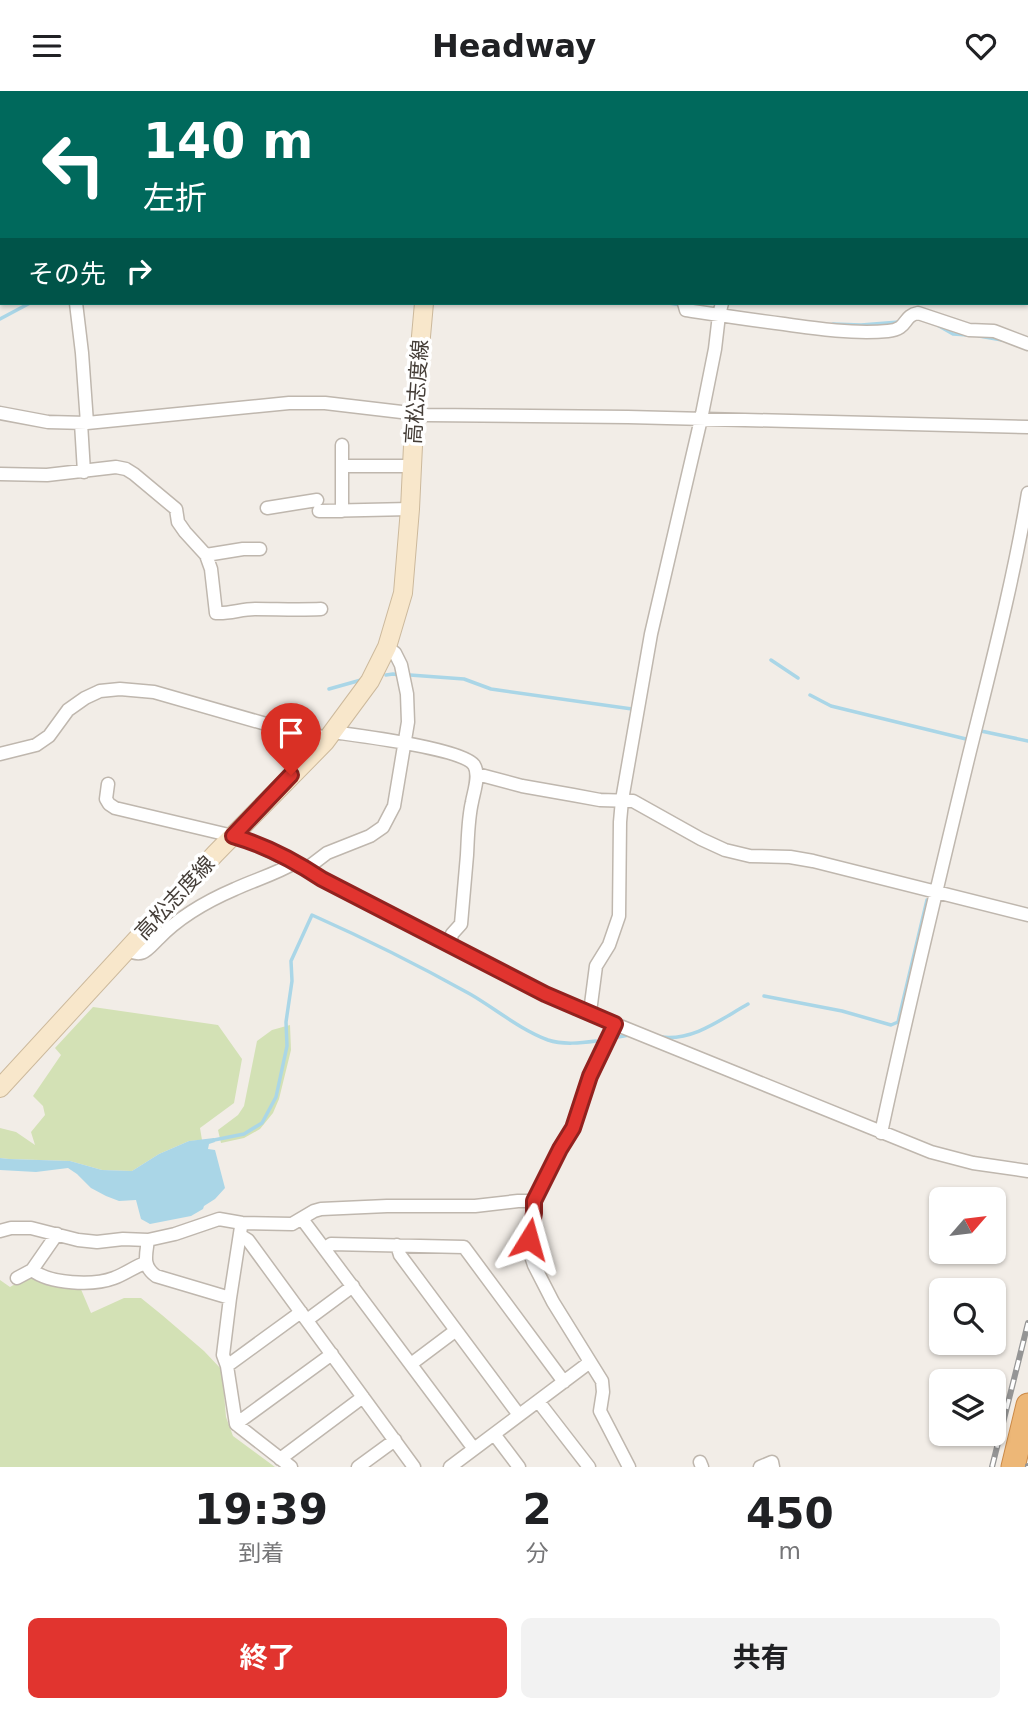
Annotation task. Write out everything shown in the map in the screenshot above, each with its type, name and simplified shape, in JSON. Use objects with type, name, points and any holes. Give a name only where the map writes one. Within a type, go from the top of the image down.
[{"type":"highway","points":[[1013,1467],[1028,1405]]},
{"type":"main road","name":"高松志度線","points":[[0,1088],[233,836],[330,736],[370,681],[387,647],[403,593],[424,305]]},
{"type":"street","points":[[76,305],[82,353],[85,472]]},
{"type":"street","points":[[685,305],[686,310],[720,309],[827,330],[899,329],[908,317],[918,313],[970,330],[994,331],[1028,344]]},
{"type":"street","points":[[590,1012],[596,966],[609,945],[619,916],[622,800],[652,634],[701,419],[720,309]]},
{"type":"street","points":[[0,413],[48,422],[84,423],[289,403],[325,403],[415,414],[1028,427]]},
{"type":"street","points":[[342,445],[342,510]]},
{"type":"street","points":[[342,466],[413,465]]},
{"type":"street","points":[[0,474],[47,475],[116,467],[126,469],[176,509],[178,522],[185,533],[206,555],[211,569],[216,613],[228,614],[251,609],[321,609]]},
{"type":"street","points":[[881,1133],[935,893],[1009,593],[1028,493]]},
{"type":"street","points":[[267,508],[318,506],[342,510],[410,509]]},
{"type":"street","points":[[206,555],[260,549]]},
{"type":"street","points":[[127,950],[135,954],[143,953],[164,932],[200,907],[232,890],[300,866],[370,836],[383,827],[394,806],[408,722],[403,671],[395,653],[387,647]]},
{"type":"street","points":[[1,753],[36,745],[49,736],[68,710],[85,698],[100,691],[120,689],[154,692],[273,726],[305,730],[319,736],[340,733],[404,743],[468,760],[477,773],[471,808],[461,924],[452,934],[450,945]]},
{"type":"street","points":[[477,773],[535,789],[600,800],[633,801],[702,839],[750,856],[790,857],[813,861],[1028,915]]},
{"type":"street","points":[[108,784],[106,799],[115,808],[252,842],[545,994],[615,1024],[931,1152],[973,1163],[1028,1171]]},
{"type":"street","points":[[615,1024],[590,1076],[573,1128],[534,1201],[528,1250],[553,1301],[602,1381],[600,1411],[629,1467]]},
{"type":"street","points":[[0,1231],[31,1228],[97,1242],[148,1240],[219,1219],[241,1229],[292,1224],[321,1209],[475,1206],[534,1201]]},
{"type":"street","points":[[302,1219],[474,1449]]},
{"type":"street","points":[[241,1229],[223,1355],[236,1424],[285,1463],[363,1397]]},
{"type":"street","points":[[241,1229],[414,1467]]},
{"type":"street","points":[[17,1278],[32,1270],[57,1234]]},
{"type":"street","points":[[148,1240],[145,1263],[148,1271],[156,1276],[230,1298]]},
{"type":"street","points":[[325,1248],[331,1244],[464,1247],[564,1382]]},
{"type":"street","points":[[397,1245],[400,1255],[519,1415]]},
{"type":"street","points":[[32,1270],[54,1280],[104,1281],[145,1263]]},
{"type":"street","points":[[227,1366],[354,1286]]},
{"type":"street","points":[[411,1364],[455,1331]]},
{"type":"street","points":[[236,1424],[332,1354]]},
{"type":"street","points":[[450,1467],[590,1362]]},
{"type":"street","points":[[538,1401],[589,1467]]},
{"type":"street","points":[[494,1434],[519,1467]]},
{"type":"street","points":[[358,1467],[394,1440]]},
{"type":"street","points":[[760,1467],[772,1462],[773,1467]]},
{"type":"green space","points":[[93,1007],[218,1025],[242,1059],[234,1103],[200,1128],[202,1140],[189,1141],[159,1154],[132,1171],[102,1170],[70,1161],[0,1158],[0,1128],[16,1132],[35,1145],[31,1132],[45,1115],[43,1106],[33,1096],[61,1055],[55,1048]]},
{"type":"green space","points":[[290,1025],[291,1050],[273,1113],[260,1129],[244,1138],[221,1143],[218,1130],[238,1115],[244,1106],[257,1041],[272,1030]]},
{"type":"green space","points":[[29,1276],[54,1285],[80,1287],[91,1313],[124,1298],[141,1298],[204,1351],[222,1370],[226,1417],[233,1436],[275,1467],[0,1467],[0,1280],[10,1287]]},
{"type":"water","points":[[214,1138],[215,1142],[209,1144],[208,1149],[215,1150],[225,1188],[203,1209],[191,1216],[150,1224],[141,1219],[136,1200],[119,1201],[106,1196],[91,1188],[68,1168],[36,1172],[0,1170],[0,1158],[70,1161],[102,1170],[132,1171],[159,1154],[189,1141]]},
{"type":"waterway","points":[[0,319],[26,305]]},
{"type":"waterway","points":[[833,324],[899,322]]},
{"type":"waterway","points":[[939,326],[953,334],[968,335]]},
{"type":"waterway","points":[[979,336],[1002,340]]},
{"type":"waterway","points":[[771,660],[798,678]]},
{"type":"waterway","points":[[386,675],[400,675]]},
{"type":"waterway","points":[[410,675],[464,679],[491,689],[632,709]]},
{"type":"waterway","points":[[329,689],[361,680]]},
{"type":"waterway","points":[[810,695],[831,706],[966,739]]},
{"type":"waterway","points":[[981,731],[1028,741]]},
{"type":"waterway","points":[[764,996],[842,1011],[891,1025],[898,1022],[927,900]]},
{"type":"waterway","points":[[214,1140],[244,1134],[262,1123],[276,1097],[287,1046],[286,1022],[292,981],[291,961],[312,915],[431,973],[470,994],[517,1025],[548,1040],[560,1043],[596,1041]]},
{"type":"waterway","points":[[661,1037],[685,1036],[696,1032],[748,1004]]},
{"type":"waterway","points":[[613,1038],[629,1035]]},
{"type":"railway","points":[[992,1467],[1028,1323]]},
{"type":"route","points":[[291,775],[233,836],[252,842],[306,869],[545,994],[615,1024],[590,1076],[573,1128],[534,1201],[529,1239]]}]
